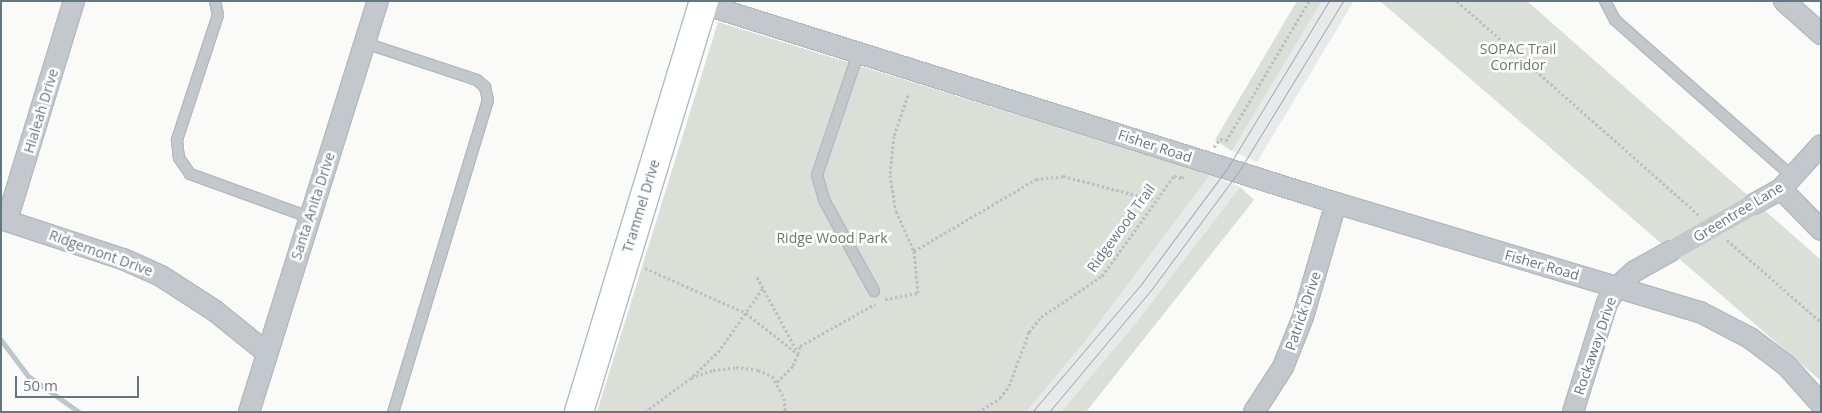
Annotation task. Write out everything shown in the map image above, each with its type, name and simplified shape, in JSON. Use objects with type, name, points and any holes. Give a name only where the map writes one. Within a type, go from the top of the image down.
[{"type":"street","name":"Hialeah Drive","points":[[4,219],[74,1]]},
{"type":"street","name":"Santa Anita Drive","points":[[249,412],[378,1]]},
{"type":"street","points":[[1784,1],[1821,34]]},
{"type":"street","name":"Fisher Road","points":[[700,2],[858,54],[1336,203],[1700,312],[1750,338],[1787,366],[1821,404]]},
{"type":"street","name":"Trammel Drive","points":[[579,412],[700,2]]},
{"type":"street","name":"Greentree Lane","points":[[1671,251],[1787,183],[1821,145]]},
{"type":"street","points":[[1787,183],[1821,230]]},
{"type":"street","name":"Patrick Drive","points":[[1254,412],[1283,367],[1303,318],[1336,203]]},
{"type":"street","name":"Ridgemont Drive","points":[[4,219],[123,259],[161,276],[215,311],[267,353]]},
{"type":"street","name":"Rockaway Drive","points":[[1573,412],[1607,303],[1616,287],[1635,272],[1671,251]]},
{"type":"lane","points":[[215,1],[218,15],[177,140],[179,158],[190,174],[309,217]]},
{"type":"lane","points":[[1605,1],[1614,20],[1787,183]]},
{"type":"lane","points":[[365,43],[477,80],[485,87],[488,100],[392,412]]},
{"type":"lane","points":[[858,54],[817,175],[824,200],[874,291]]},
{"type":"path","points":[[1211,151],[1220,139],[1226,141],[1309,1]]},
{"type":"path","points":[[1457,1],[1702,217]]},
{"type":"path","points":[[777,382],[794,366],[800,346],[887,298],[918,293],[914,251],[896,211],[890,175],[894,136],[908,95]]},
{"type":"path","name":"Ridgewood Trail","points":[[978,412],[1000,398],[1009,386],[1028,332],[1057,304],[1102,276],[1174,176],[1182,178],[1187,169]]},
{"type":"path","points":[[914,251],[1036,180],[1063,176],[1155,200]]},
{"type":"path","points":[[1724,237],[1821,322]]},
{"type":"path","points":[[642,267],[746,313],[798,354]]},
{"type":"path","points":[[757,277],[798,354]]},
{"type":"path","points":[[645,412],[691,378],[718,352],[763,288]]},
{"type":"path","points":[[691,378],[713,370],[736,367],[758,370],[777,382],[785,412]]},
{"type":"shaded area","points":[[1322,1],[1354,1],[1257,162],[1232,151]]},
{"type":"shaded area","points":[[1210,175],[1240,187],[1135,324],[1061,412],[1026,412],[1083,344]]},
{"type":"green space","points":[[1297,1],[1322,1],[1232,151],[1215,140]]},
{"type":"green space","name":"SOPAC Trail Corridor","points":[[1380,1],[1527,1],[1821,260],[1821,381]]},
{"type":"green space","name":"Ridge Wood Park","points":[[718,22],[1210,175],[1083,344],[1026,412],[597,412]]},
{"type":"green space","points":[[1240,187],[1254,200],[1086,412],[1061,412],[1135,324]]},
{"type":"waterway","points":[[1,340],[28,376],[79,412]]},
{"type":"tram line","points":[[1032,412],[1142,283],[1228,167],[1329,1]]},
{"type":"tram line","points":[[1049,412],[1151,290],[1239,171],[1343,1]]}]
